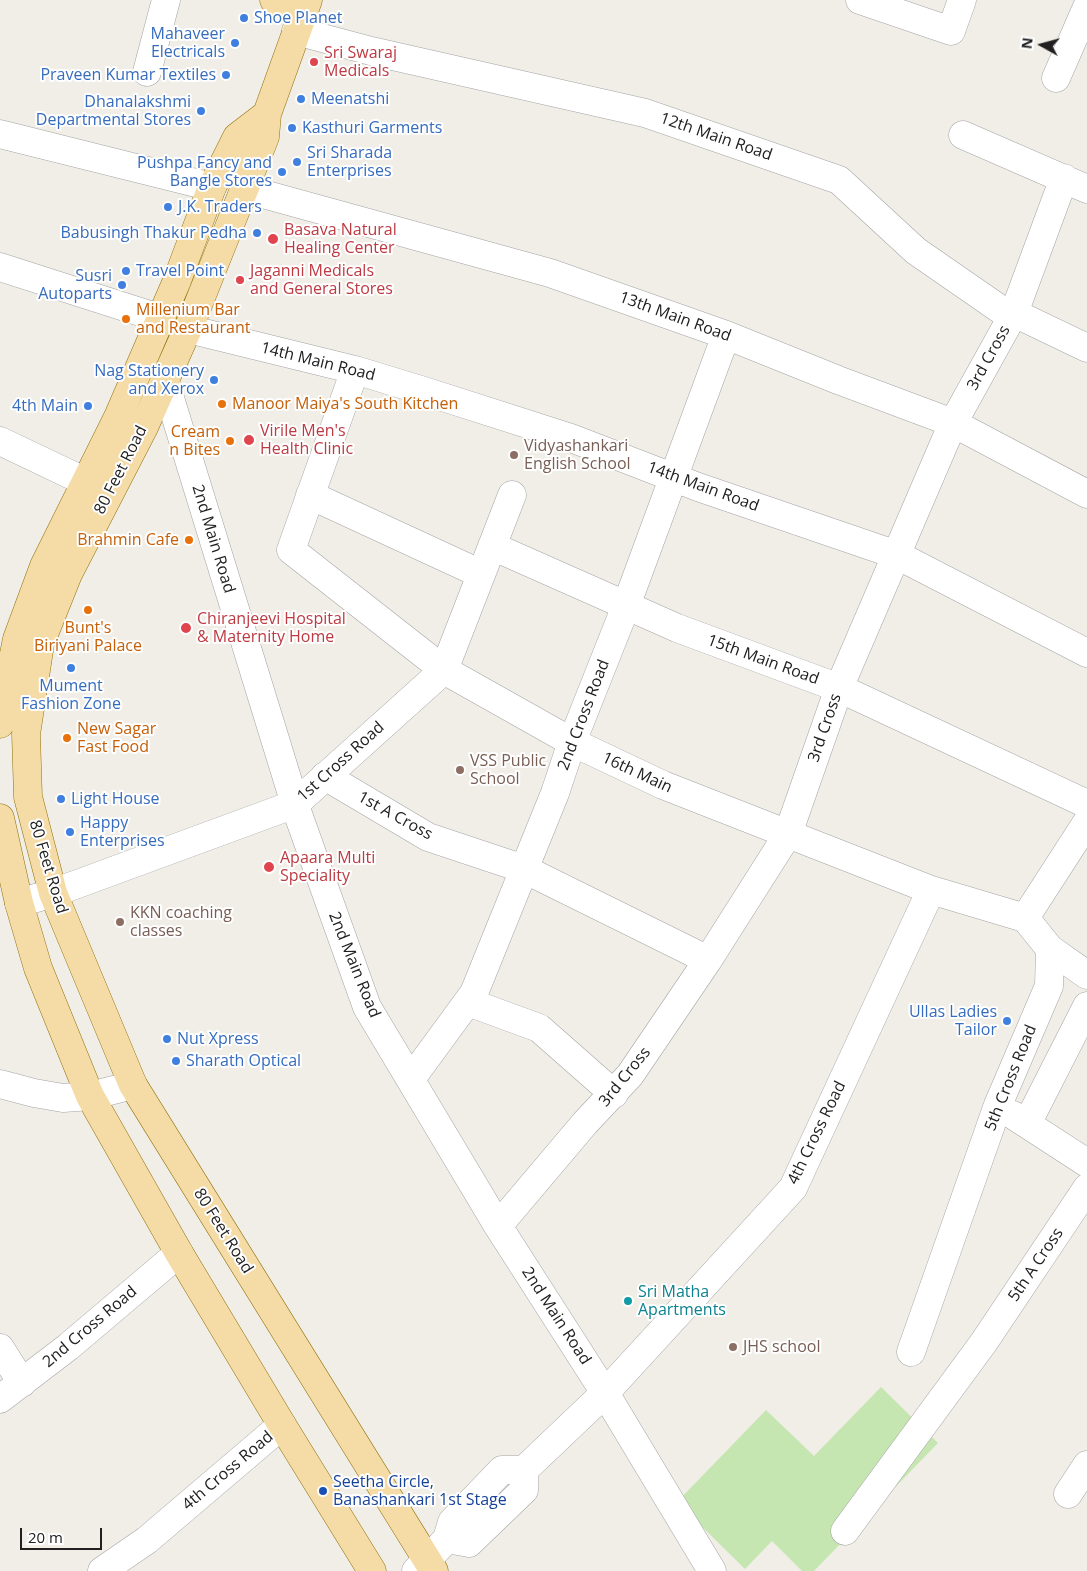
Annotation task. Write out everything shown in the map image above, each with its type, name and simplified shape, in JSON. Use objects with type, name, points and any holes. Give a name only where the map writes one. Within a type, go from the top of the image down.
[{"type":"main road","points":[[274,0],[303,13]]},
{"type":"main road","name":"80 Feet Road","points":[[303,13],[267,114],[265,137],[245,189],[188,330],[144,427],[68,574],[40,644],[13,734],[53,893],[133,1085],[426,1567]]},
{"type":"main road","name":"80 Feet Road","points":[[0,724],[17,639],[44,566],[118,417],[176,282],[212,187],[237,137],[267,114]]},
{"type":"main road","name":"80 Feet Road","points":[[0,818],[19,903],[38,968],[90,1096],[179,1253],[372,1571]]},
{"type":"street","points":[[147,72],[166,0]]},
{"type":"street","points":[[860,0],[951,31],[962,0]]},
{"type":"street","points":[[1056,78],[1087,6]]},
{"type":"street","name":"12th Main Road","points":[[303,13],[381,53],[645,113],[839,180],[916,251],[1007,314],[1014,314],[1087,348]]},
{"type":"street","points":[[0,134],[212,187]]},
{"type":"street","points":[[963,135],[1076,184]]},
{"type":"street","name":"3rd Cross","points":[[498,1226],[585,1123],[630,1075],[708,960],[788,834],[839,688],[953,423],[1014,314],[1076,184]]},
{"type":"street","name":"13th Main Road","points":[[245,189],[550,273],[726,335],[953,423],[1087,494]]},
{"type":"street","points":[[0,267],[159,318]]},
{"type":"street","name":"14th Main Road","points":[[188,330],[355,370],[571,438],[674,478],[897,555],[1087,653]]},
{"type":"street","name":"2nd Cross Road","points":[[410,1079],[474,993],[555,792],[572,742],[626,606],[726,335]]},
{"type":"street","points":[[355,370],[310,495],[481,574]]},
{"type":"street","name":"2nd Main Road","points":[[164,382],[295,804],[367,1007],[498,1226],[606,1393],[712,1571]]},
{"type":"street","points":[[0,442],[110,494]]},
{"type":"street","name":"16th Main","points":[[310,495],[291,550],[444,670],[572,742],[663,786],[932,890],[1025,918]]},
{"type":"street","name":"1st Cross Road","points":[[19,903],[53,893],[295,804],[444,670],[512,495]]},
{"type":"street","name":"15th Main Road","points":[[492,546],[677,628],[839,688],[1087,804]]},
{"type":"street","name":"1st A Cross","points":[[325,776],[428,837],[524,869],[708,960]]},
{"type":"street","points":[[1087,822],[1025,918],[1050,949],[1087,975]]},
{"type":"street","name":"4th Cross Road","points":[[426,1567],[447,1539],[452,1522],[502,1470],[524,1470],[606,1393],[793,1188],[932,890]]},
{"type":"street","name":"5th Cross Road","points":[[911,1352],[998,1105],[1050,986],[1050,949]]},
{"type":"street","points":[[468,1002],[539,1028],[614,1094]]},
{"type":"street","points":[[1027,1124],[1087,1006]]},
{"type":"street","points":[[0,1084],[63,1098],[90,1096],[133,1085]]},
{"type":"street","points":[[998,1105],[1087,1163]]},
{"type":"street","name":"5th A Cross","points":[[844,1531],[984,1342],[1087,1188]]},
{"type":"street","name":"2nd Cross Road","points":[[0,1400],[68,1347],[179,1253]]},
{"type":"street","points":[[0,1348],[22,1383]]},
{"type":"street","name":"4th Cross Road","points":[[102,1571],[147,1540],[282,1425]]},
{"type":"street","points":[[1068,1494],[1087,1465]]},
{"type":"green space","points":[[881,1387],[938,1443],[814,1571],[802,1571],[772,1541],[745,1569],[677,1502],[766,1410],[814,1456]]},
{"type":"place","name":"Shoe Planet","points":[[244,18]]},
{"type":"place","name":"Mahaveer Electricals","points":[[235,43]]},
{"type":"place","name":"Sri Swaraj Medicals","points":[[314,62]]},
{"type":"place","name":"Praveen Kumar Textiles","points":[[226,75]]},
{"type":"place","name":"Meenatshi","points":[[301,99]]},
{"type":"place","name":"Dhanalakshmi Departmental Stores","points":[[201,111]]},
{"type":"place","name":"Kasthuri Garments","points":[[292,128]]},
{"type":"place","name":"Sri Sharada Enterprises","points":[[297,162]]},
{"type":"place","name":"Pushpa Fancy and Bangle Stores","points":[[282,172]]},
{"type":"place","name":"J.K. Traders","points":[[168,207]]},
{"type":"place","name":"Babusingh Thakur Pedha","points":[[257,233]]},
{"type":"place","name":"Basava Natural Healing Center","points":[[273,239]]},
{"type":"place","name":"Travel Point","points":[[126,271]]},
{"type":"place","name":"Jaganni Medicals and General Stores","points":[[240,280]]},
{"type":"place","name":"Susri Autoparts","points":[[122,285]]},
{"type":"place","name":"Millenium Bar and Restaurant","points":[[126,319]]},
{"type":"place","name":"Nag Stationery and Xerox","points":[[214,380]]},
{"type":"place","name":"Manoor Maiya's South Kitchen","points":[[222,404]]},
{"type":"place","name":"4th Main","points":[[88,406]]},
{"type":"place","name":"Virile Men's Health Clinic","points":[[249,440]]},
{"type":"place","name":"Cream n Bites","points":[[230,441]]},
{"type":"place","name":"Vidyashankari English School","points":[[514,455]]},
{"type":"place","name":"Brahmin Cafe","points":[[189,540]]},
{"type":"place","name":"Bunt's Biriyani Palace","points":[[88,610]]},
{"type":"place","name":"Chiranjeevi Hospital & Maternity Home","points":[[186,628]]},
{"type":"place","name":"Mument Fashion Zone","points":[[71,668]]},
{"type":"place","name":"New Sagar Fast Food","points":[[67,738]]},
{"type":"place","name":"VSS Public School","points":[[460,770]]},
{"type":"place","name":"Light House","points":[[61,799]]},
{"type":"place","name":"Happy Enterprises","points":[[70,832]]},
{"type":"place","name":"Apaara Multi Speciality","points":[[269,867]]},
{"type":"place","name":"KKN coaching classes","points":[[120,922]]},
{"type":"place","name":"Ullas Ladies Tailor","points":[[1007,1021]]},
{"type":"place","name":"Nut Xpress","points":[[167,1039]]},
{"type":"place","name":"Sharath Optical","points":[[176,1061]]},
{"type":"place","name":"Sri Matha Apartments","points":[[628,1301]]},
{"type":"place","name":"JHS school","points":[[733,1347]]},
{"type":"place","name":"Seetha Circle, Banashankari 1st Stage","points":[[323,1491]]}]
